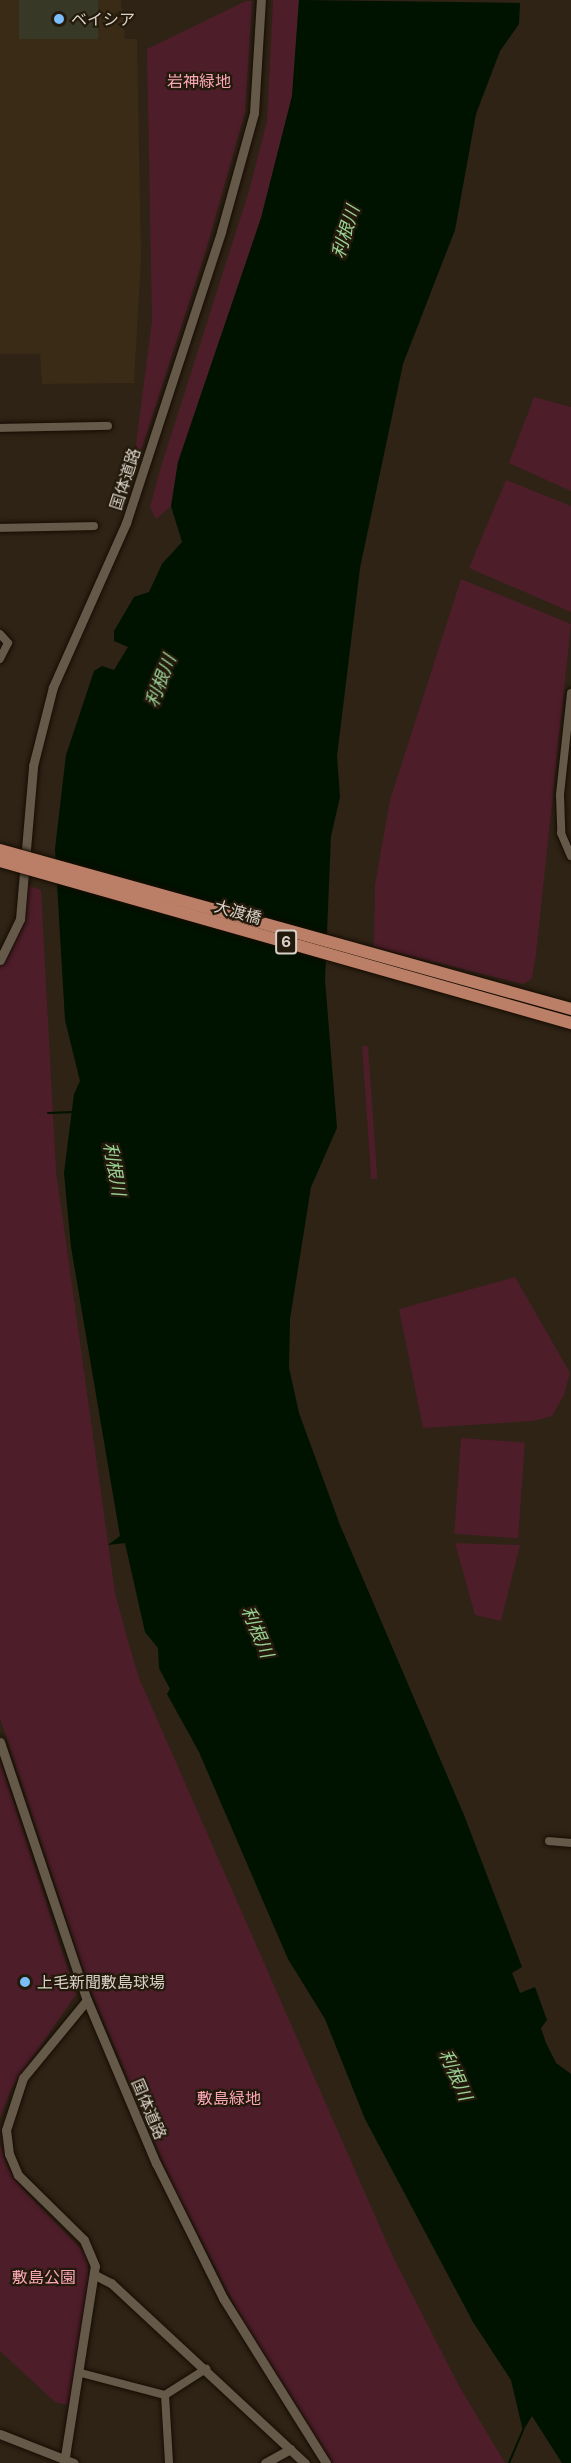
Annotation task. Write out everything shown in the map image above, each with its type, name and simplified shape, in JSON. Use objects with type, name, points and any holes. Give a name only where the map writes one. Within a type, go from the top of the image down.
[{"type":"main road","name":"大渡橋","points":[[0,850],[571,1009]]},
{"type":"main road","name":"大渡橋","points":[[0,861],[571,1023]]},
{"type":"street","name":"国体道路","points":[[0,960],[20,919],[33,766],[53,687],[126,523],[221,232],[248,134],[259,74],[261,0]]},
{"type":"street","points":[[0,428],[108,426]]},
{"type":"street","points":[[0,528],[94,526]]},
{"type":"street","points":[[0,634],[8,639],[0,659]]},
{"type":"street","points":[[571,693],[560,795],[561,833],[571,856]]},
{"type":"street","name":"国体道路","points":[[0,1742],[87,2000],[194,2243],[326,2463]]},
{"type":"street","points":[[549,1841],[571,1843]]},
{"type":"street","points":[[0,2434],[67,2462],[95,2275],[88,2245],[27,2186],[6,2142],[10,2109],[20,2083],[87,2000]]},
{"type":"street","points":[[95,2275],[111,2283],[305,2463]]},
{"type":"street","points":[[81,2373],[165,2395],[206,2369]]},
{"type":"street","points":[[165,2395],[170,2463]]},
{"type":"street","points":[[265,2463],[290,2449]]},
{"type":"shaded area","points":[[0,0],[121,0],[125,39],[137,39],[141,259],[134,383],[42,384],[40,354],[0,354]]},
{"type":"green space","points":[[273,0],[299,0],[292,96],[261,218],[178,462],[171,506],[156,519],[150,507],[160,470],[249,191],[267,122]]},
{"type":"green space","name":"岩神緑地","points":[[246,1],[252,1],[245,112],[206,250],[138,460],[134,460],[152,321],[147,49]]},
{"type":"green space","points":[[534,397],[571,407],[571,491],[509,463]]},
{"type":"green space","points":[[506,480],[571,506],[571,612],[469,568]]},
{"type":"green space","points":[[461,579],[571,624],[536,954],[532,978],[523,984],[374,947],[375,885],[390,800]]},
{"type":"green space","name":"敷島緑地","points":[[28,885],[41,890],[56,1171],[115,1593],[139,1678],[394,2259],[459,2386],[505,2463],[332,2463],[240,2315],[172,2183],[87,1981],[0,1718],[0,966],[22,928]]},
{"type":"green space","points":[[362,1046],[368,1046],[377,1179],[371,1179]]},
{"type":"green space","points":[[515,1277],[570,1373],[564,1395],[552,1416],[533,1421],[423,1428],[399,1309]]},
{"type":"green space","points":[[461,1438],[525,1442],[518,1538],[454,1534]]},
{"type":"green space","points":[[455,1543],[520,1545],[501,1621],[475,1615]]},
{"type":"green space","points":[[0,1761],[76,1994],[11,2089],[0,2118]]},
{"type":"green space","name":"敷島公園","points":[[0,2144],[8,2168],[21,2187],[87,2255],[89,2285],[68,2405],[55,2402],[0,2351]]},
{"type":"water","name":"利根川","points":[[299,0],[520,3],[519,24],[500,51],[476,114],[455,230],[403,364],[360,568],[337,756],[340,797],[331,836],[325,980],[337,1128],[311,1187],[290,1319],[289,1368],[299,1413],[340,1525],[464,1815],[522,1967],[512,1973],[520,1993],[535,1987],[547,2020],[541,2028],[546,2043],[556,2063],[571,2074],[571,2463],[562,2463],[532,2416],[523,2431],[511,2380],[473,2322],[365,2119],[325,2019],[288,1959],[199,1752],[167,1694],[170,1689],[159,1668],[158,1648],[145,1632],[125,1543],[108,1545],[120,1536],[71,1247],[64,1173],[74,1094],[80,1081],[65,1020],[55,849],[66,755],[94,671],[102,666],[114,670],[128,647],[114,641],[114,631],[134,597],[149,592],[162,564],[182,542],[171,506],[178,462],[261,218],[292,96]]},
{"type":"building","name":"ベイシア","points":[[19,0],[98,0],[98,39],[19,39]]},
{"type":"waterway","points":[[48,1113],[75,1112]]},
{"type":"waterway","points":[[509,2463],[523,2430]]},
{"type":"place","name":"ベイシア","points":[[59,19]]},
{"type":"place","name":"上毛新聞敷島球場","points":[[25,1982]]}]
